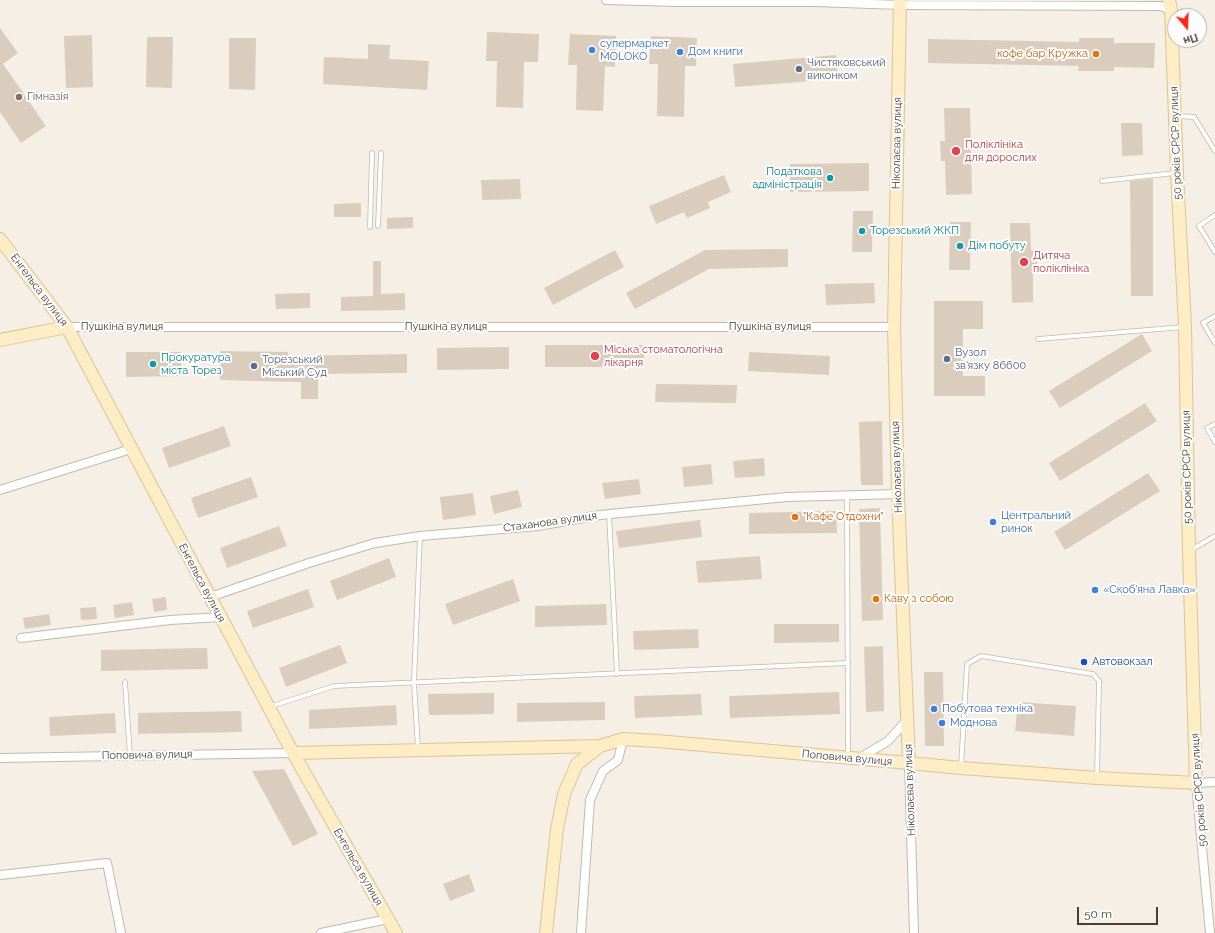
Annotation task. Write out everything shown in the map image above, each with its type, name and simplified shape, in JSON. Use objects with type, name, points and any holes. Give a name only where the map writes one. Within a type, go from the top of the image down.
[{"type":"street","points":[[606,0],[678,2],[1170,5]]},
{"type":"street","name":"Ніколаєва вулиця","points":[[900,3],[894,327],[898,494],[914,933]]},
{"type":"street","name":"50 років СРСР вулиця","points":[[1170,5],[1185,326],[1189,551],[1196,783],[1210,933]]},
{"type":"street","name":"Енгельса вулиця","points":[[0,239],[67,327],[269,707],[396,933]]},
{"type":"street","name":"Пушкіна вулиця","points":[[0,340],[67,327],[894,327]]},
{"type":"street","points":[[0,490],[131,449]]},
{"type":"street","name":"Стаханова вулиця","points":[[210,597],[309,563],[375,543],[420,536],[538,526],[610,514],[787,497],[898,494]]},
{"type":"street","points":[[21,638],[170,620],[221,617]]},
{"type":"street","points":[[853,758],[888,741],[907,720]]},
{"type":"street","points":[[581,933],[590,800],[603,772],[618,760],[623,740]]},
{"type":"street","name":"Поповича вулиця","points":[[600,746],[623,740],[665,742],[961,768],[1097,778],[1196,783],[1215,782]]},
{"type":"street","points":[[294,753],[600,746]]},
{"type":"street","points":[[546,933],[557,829],[564,794],[577,764],[600,746]]},
{"type":"street","name":"Поповича вулиця","points":[[0,758],[294,753]]},
{"type":"street","points":[[0,875],[108,863],[121,933]]},
{"type":"street","points":[[1206,883],[1215,886]]},
{"type":"street","points":[[321,933],[388,919]]},
{"type":"lane","points":[[1175,116],[1194,117],[1215,151]]},
{"type":"lane","points":[[370,227],[372,153]]},
{"type":"lane","points":[[378,226],[380,153]]},
{"type":"lane","points":[[1102,181],[1177,173]]},
{"type":"lane","points":[[1215,215],[1199,226],[1215,252]]},
{"type":"lane","points":[[1215,316],[1203,323],[1215,343]]},
{"type":"lane","points":[[1038,338],[1185,326]]},
{"type":"lane","points":[[1215,424],[1207,428],[1215,442]]},
{"type":"lane","points":[[847,496],[848,664],[853,758]]},
{"type":"lane","points":[[610,514],[617,674]]},
{"type":"lane","points":[[418,750],[414,682],[420,536]]},
{"type":"lane","points":[[1189,551],[1215,536]]},
{"type":"lane","points":[[961,768],[967,664],[981,656],[1093,674],[1099,681],[1097,778]]},
{"type":"lane","points":[[269,707],[334,686],[848,664]]},
{"type":"lane","points":[[125,682],[130,756]]},
{"type":"building","points":[[0,28],[18,53],[3,64],[46,126],[21,143],[0,112]]},
{"type":"building","points":[[487,32],[539,34],[538,62],[524,62],[523,108],[496,107],[497,61],[486,61]]},
{"type":"building","points":[[570,34],[616,36],[615,67],[605,66],[603,111],[576,110],[577,65],[568,65]]},
{"type":"building","points":[[92,35],[93,87],[66,88],[64,36]]},
{"type":"building","points":[[651,36],[697,38],[696,66],[685,66],[684,117],[657,116],[658,64],[649,64]]},
{"type":"building","points":[[147,37],[173,37],[172,88],[146,87]]},
{"type":"building","points":[[229,38],[256,38],[255,90],[229,89]]},
{"type":"building","points":[[1079,38],[1114,38],[1114,43],[1155,43],[1154,68],[1114,67],[1114,71],[1078,71],[1079,66],[928,63],[928,39],[1079,42]]},
{"type":"building","points":[[368,44],[390,45],[389,59],[429,61],[427,90],[323,84],[324,57],[368,59]]},
{"type":"building","points":[[836,55],[838,79],[735,87],[733,64]]},
{"type":"building","name":"Поліклініка для дорослих","points":[[944,108],[970,108],[972,194],[946,195],[945,161],[941,161],[940,141],[945,141]]},
{"type":"building","points":[[1121,123],[1142,123],[1143,155],[1122,156]]},
{"type":"building","name":"Податкова адміністрація","points":[[869,163],[869,191],[790,192],[790,164]]},
{"type":"building","points":[[724,175],[731,192],[708,202],[710,208],[687,218],[684,212],[656,224],[649,206]]},
{"type":"building","points":[[520,179],[521,199],[482,200],[481,180]]},
{"type":"building","points":[[1153,179],[1153,296],[1131,296],[1130,181]]},
{"type":"building","points":[[361,203],[361,217],[334,217],[334,204]]},
{"type":"building","name":"Торезський ЖКП","points":[[853,211],[873,211],[872,252],[852,252]]},
{"type":"building","points":[[413,217],[413,228],[387,229],[387,218]]},
{"type":"building","name":"Дім побуту","points":[[950,222],[971,222],[970,270],[949,270]]},
{"type":"building","name":"Дитяча поліклініка","points":[[1010,223],[1030,223],[1031,250],[1037,250],[1037,273],[1033,273],[1033,302],[1012,303]]},
{"type":"building","points":[[788,249],[788,267],[709,269],[635,309],[626,293],[705,250]]},
{"type":"building","points":[[615,250],[624,267],[553,305],[544,288]]},
{"type":"building","points":[[373,261],[381,261],[381,294],[405,293],[405,310],[341,311],[341,297],[373,296]]},
{"type":"building","points":[[874,283],[875,303],[826,305],[825,284]]},
{"type":"building","points":[[310,293],[310,308],[276,309],[275,294]]},
{"type":"building","points":[[934,301],[983,301],[983,329],[963,329],[963,376],[985,376],[985,396],[934,396]]},
{"type":"building","points":[[1142,334],[1152,351],[1060,408],[1049,391]]},
{"type":"building","name":"Міська стоматологічна лікарня","points":[[545,345],[644,345],[644,367],[545,367]]},
{"type":"building","points":[[509,347],[509,369],[437,370],[437,348]]},
{"type":"building","points":[[220,351],[288,352],[288,356],[407,354],[407,373],[318,374],[318,399],[301,399],[301,382],[220,380]]},
{"type":"building","name":"Прокуратура міста Торез","points":[[126,352],[181,352],[181,376],[126,377]]},
{"type":"building","points":[[749,352],[830,356],[829,375],[748,371]]},
{"type":"building","points":[[656,384],[737,385],[736,403],[655,402]]},
{"type":"building","points":[[1145,403],[1157,421],[1060,481],[1049,463]]},
{"type":"building","points":[[882,421],[883,485],[861,485],[859,422]]},
{"type":"building","points":[[224,426],[231,446],[169,468],[162,448]]},
{"type":"building","points":[[764,458],[765,476],[735,478],[733,461]]},
{"type":"building","points":[[711,464],[713,484],[684,487],[682,467]]},
{"type":"building","points":[[1148,473],[1160,491],[1065,550],[1054,532]]},
{"type":"building","points":[[251,477],[258,497],[198,518],[191,498]]},
{"type":"building","points":[[639,479],[641,494],[605,499],[602,483]]},
{"type":"building","points":[[518,490],[522,507],[494,514],[490,496]]},
{"type":"building","points":[[473,493],[476,515],[443,520],[440,497]]},
{"type":"building","points":[[880,508],[883,620],[862,621],[859,509]]},
{"type":"building","points":[[836,511],[837,533],[749,534],[749,513]]},
{"type":"building","points":[[700,520],[702,537],[619,548],[616,531]]},
{"type":"building","points":[[279,526],[287,546],[227,568],[220,548]]},
{"type":"building","points":[[760,556],[762,579],[698,583],[696,561]]},
{"type":"building","points":[[389,558],[396,577],[337,600],[330,581]]},
{"type":"building","points":[[513,579],[520,601],[453,625],[445,604]]},
{"type":"building","points":[[308,589],[314,607],[253,628],[247,611]]},
{"type":"building","points":[[166,597],[167,610],[154,612],[152,599]]},
{"type":"building","points":[[132,602],[134,615],[115,618],[113,605]]},
{"type":"building","points":[[606,604],[607,625],[535,627],[535,606]]},
{"type":"building","points":[[96,607],[97,619],[81,620],[80,608]]},
{"type":"building","points":[[49,614],[51,625],[25,629],[23,618]]},
{"type":"building","points":[[774,624],[839,624],[839,642],[774,643]]},
{"type":"building","points":[[698,629],[699,648],[634,650],[633,631]]},
{"type":"building","points":[[340,645],[347,663],[286,687],[279,668]]},
{"type":"building","points":[[883,646],[884,711],[866,712],[864,647]]},
{"type":"building","points":[[207,648],[208,669],[101,671],[101,650]]},
{"type":"building","name":"Побутова техніка","points":[[924,672],[943,672],[944,746],[925,746]]},
{"type":"building","points":[[839,692],[840,714],[730,718],[729,696]]},
{"type":"building","points":[[494,693],[494,714],[429,715],[428,694]]},
{"type":"building","points":[[701,694],[702,715],[635,718],[634,696]]},
{"type":"building","points":[[605,702],[605,720],[517,722],[517,703]]},
{"type":"building","points":[[1018,702],[1076,706],[1074,736],[1015,731]]},
{"type":"building","points":[[396,705],[397,725],[309,729],[309,710]]},
{"type":"building","points":[[241,711],[242,732],[138,734],[138,713]]},
{"type":"building","points":[[115,713],[116,733],[50,736],[49,717]]},
{"type":"building","points":[[284,769],[318,834],[293,846],[252,771]]},
{"type":"building","points":[[469,874],[475,891],[450,901],[443,884]]},
{"type":"place","name":"супермаркет MOLOKO","points":[[592,50]]},
{"type":"place","name":"Дом книги","points":[[680,52]]},
{"type":"place","name":"кофе бар Кружка","points":[[1096,54]]},
{"type":"place","name":"Чистяковський виконком","points":[[799,69]]},
{"type":"place","name":"Гімназія","points":[[19,97]]},
{"type":"place","name":"Поліклініка для дорослих","points":[[956,151]]},
{"type":"place","name":"Податкова адміністрація","points":[[830,178]]},
{"type":"place","name":"Торезський ЖКП","points":[[862,231]]},
{"type":"place","name":"Дім побуту","points":[[960,246]]},
{"type":"place","name":"Дитяча поліклініка","points":[[1024,262]]},
{"type":"place","name":"Міська стоматологічна лікарня","points":[[595,356]]},
{"type":"place","name":"Вузол зв'язку 86600","points":[[947,359]]},
{"type":"place","name":"Прокуратура міста Торез","points":[[153,364]]},
{"type":"place","name":"Торезський Міський Суд","points":[[254,366]]},
{"type":"place","name":"\"Кафе Отдохни\"","points":[[795,517]]},
{"type":"place","name":"Центральний ринок","points":[[993,522]]},
{"type":"place","name":"«Скоб'яна Лавка»","points":[[1095,590]]},
{"type":"place","name":"Каву з собою","points":[[876,599]]},
{"type":"place","name":"Автовокзал","points":[[1084,662]]},
{"type":"place","name":"Побутова техніка","points":[[934,709]]},
{"type":"place","name":"Моднова","points":[[942,723]]}]
